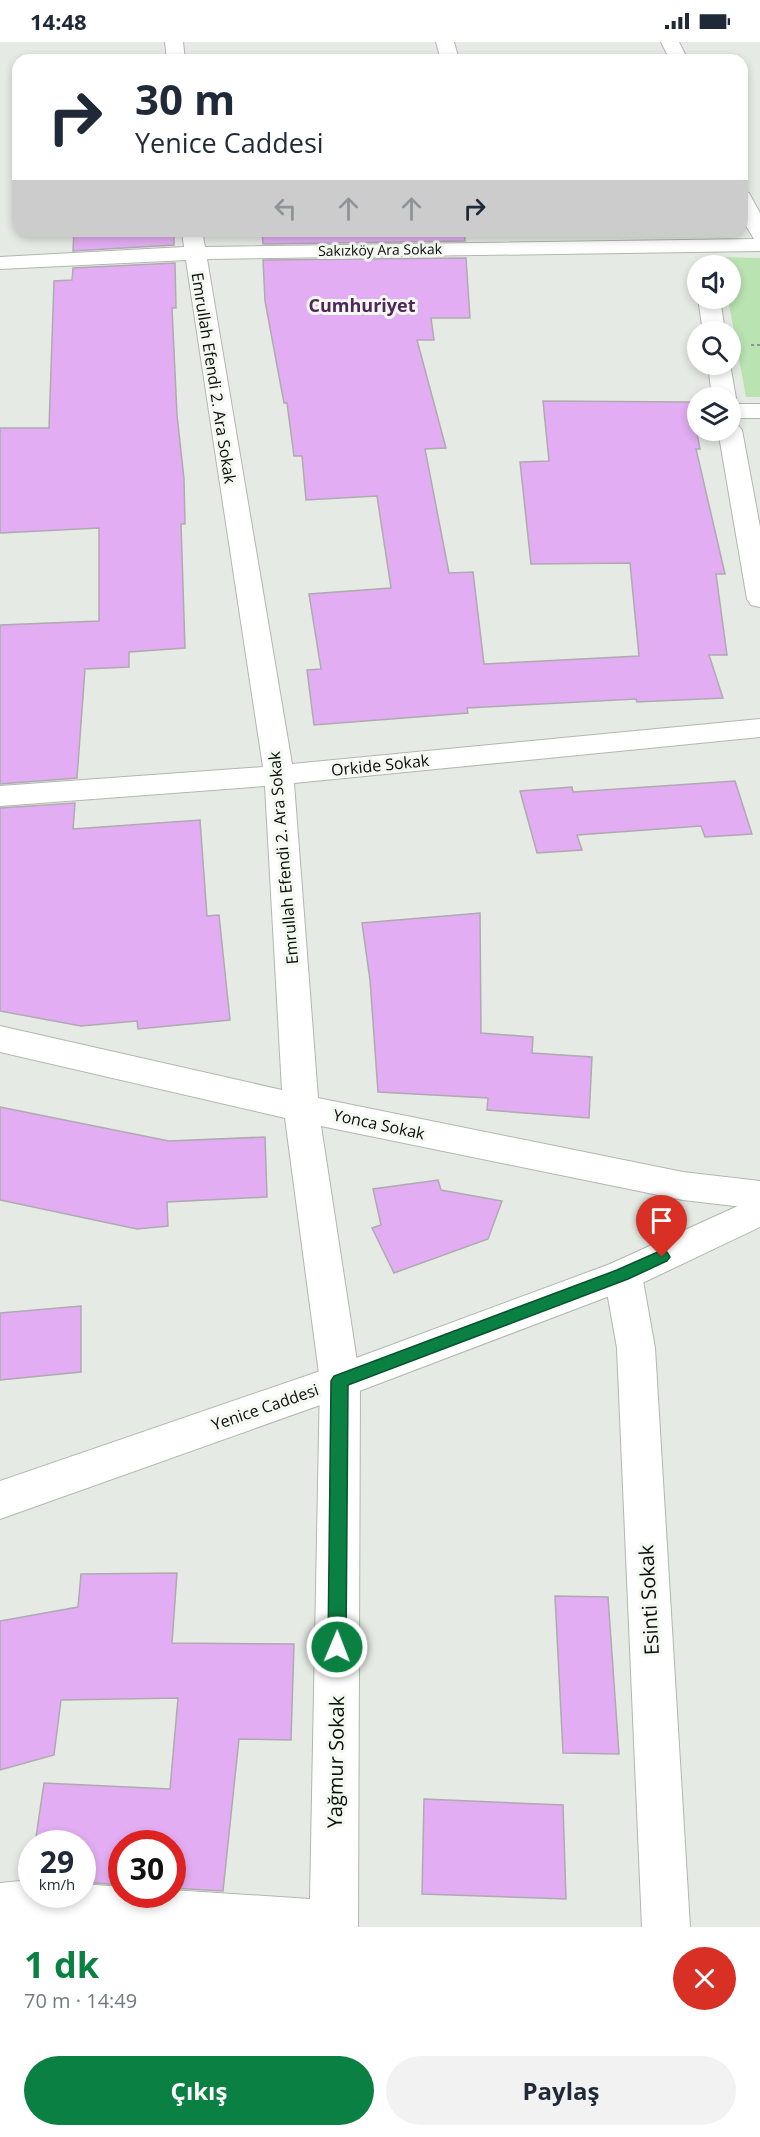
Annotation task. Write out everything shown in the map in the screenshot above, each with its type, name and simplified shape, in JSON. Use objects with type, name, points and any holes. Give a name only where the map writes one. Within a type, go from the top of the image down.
[{"type":"street","points":[[748,209],[760,234]]},
{"type":"street","name":"Sakızköy Ara Sokak","points":[[0,263],[193,242],[511,240],[691,255]]},
{"type":"street","name":"Emrullah Efendi 2. Ara Sokak","points":[[193,242],[279,775],[301,1108],[340,1381]]},
{"type":"street","name":"Sakızköy Ara Sokak","points":[[708,255],[760,245]]},
{"type":"street","points":[[741,411],[760,411]]},
{"type":"street","points":[[732,441],[760,599]]},
{"type":"street","name":"Orkide Sokak","points":[[0,796],[279,775],[760,728]]},
{"type":"street","name":"Yonca Sokak","points":[[0,1039],[301,1108],[683,1186],[760,1195]]},
{"type":"street","name":"Yenice Caddesi","points":[[0,1500],[340,1381],[622,1275],[760,1211]]},
{"type":"street","name":"Esinti Sokak","points":[[622,1275],[636,1348],[666,1927]]},
{"type":"street","name":"Yağmur Sokak","points":[[334,1926],[340,1381]]},
{"type":"street","points":[[0,1907],[26,1904],[334,1926]]},
{"type":"path","points":[[751,345],[760,345]]},
{"type":"green space","points":[[741,258],[760,258],[760,397],[746,397],[741,370],[741,321],[732,321],[730,309],[741,309]]},
{"type":"building","points":[[74,237],[174,237],[174,245],[73,251]]},
{"type":"building","points":[[262,237],[465,237],[465,241],[263,244]]},
{"type":"building","points":[[466,258],[470,318],[431,318],[434,340],[417,340],[446,448],[425,449],[449,573],[473,572],[484,664],[639,656],[630,563],[531,564],[520,462],[549,461],[543,401],[687,402],[687,441],[698,441],[700,449],[696,449],[725,574],[716,574],[727,655],[709,655],[723,698],[637,702],[636,699],[467,708],[468,713],[314,725],[307,670],[321,669],[309,594],[391,588],[377,496],[306,500],[302,456],[294,456],[287,403],[284,403],[265,301],[263,260]]},
{"type":"building","points":[[175,263],[176,308],[172,308],[177,415],[184,479],[185,524],[181,524],[185,648],[129,652],[129,667],[85,669],[77,778],[0,784],[0,625],[99,621],[99,528],[0,533],[0,428],[49,428],[54,281],[72,280],[73,268]]},
{"type":"building","points":[[735,781],[752,834],[705,837],[701,826],[577,835],[582,850],[537,853],[520,791],[572,787],[573,792]]},
{"type":"building","points":[[75,803],[73,829],[200,820],[207,916],[219,915],[230,1020],[138,1029],[137,1021],[81,1026],[0,1011],[0,808]]},
{"type":"building","points":[[480,913],[481,1033],[533,1037],[532,1053],[592,1057],[589,1118],[487,1110],[488,1098],[378,1092],[370,980],[362,923]]},
{"type":"building","points":[[0,1107],[169,1141],[265,1137],[267,1197],[167,1202],[168,1226],[137,1229],[0,1200]]},
{"type":"building","points":[[438,1180],[441,1190],[502,1201],[488,1239],[394,1273],[372,1228],[381,1225],[373,1189]]},
{"type":"building","points":[[81,1306],[81,1372],[0,1380],[0,1313]]},
{"type":"building","points":[[177,1573],[172,1643],[294,1644],[291,1740],[239,1739],[223,1891],[186,1889],[186,1830],[108,1830],[108,1884],[96,1883],[96,1830],[37,1830],[44,1783],[170,1789],[178,1698],[61,1700],[54,1755],[0,1770],[0,1621],[78,1607],[81,1574]]},
{"type":"building","points":[[555,1596],[608,1597],[619,1754],[563,1753]]},
{"type":"building","points":[[424,1799],[563,1805],[566,1899],[422,1894]]},
{"type":"district","name":"Cumhuriyet","points":[[362,306]]},
{"type":"route","points":[[337,1647],[340,1381],[622,1275],[662,1257]]}]
